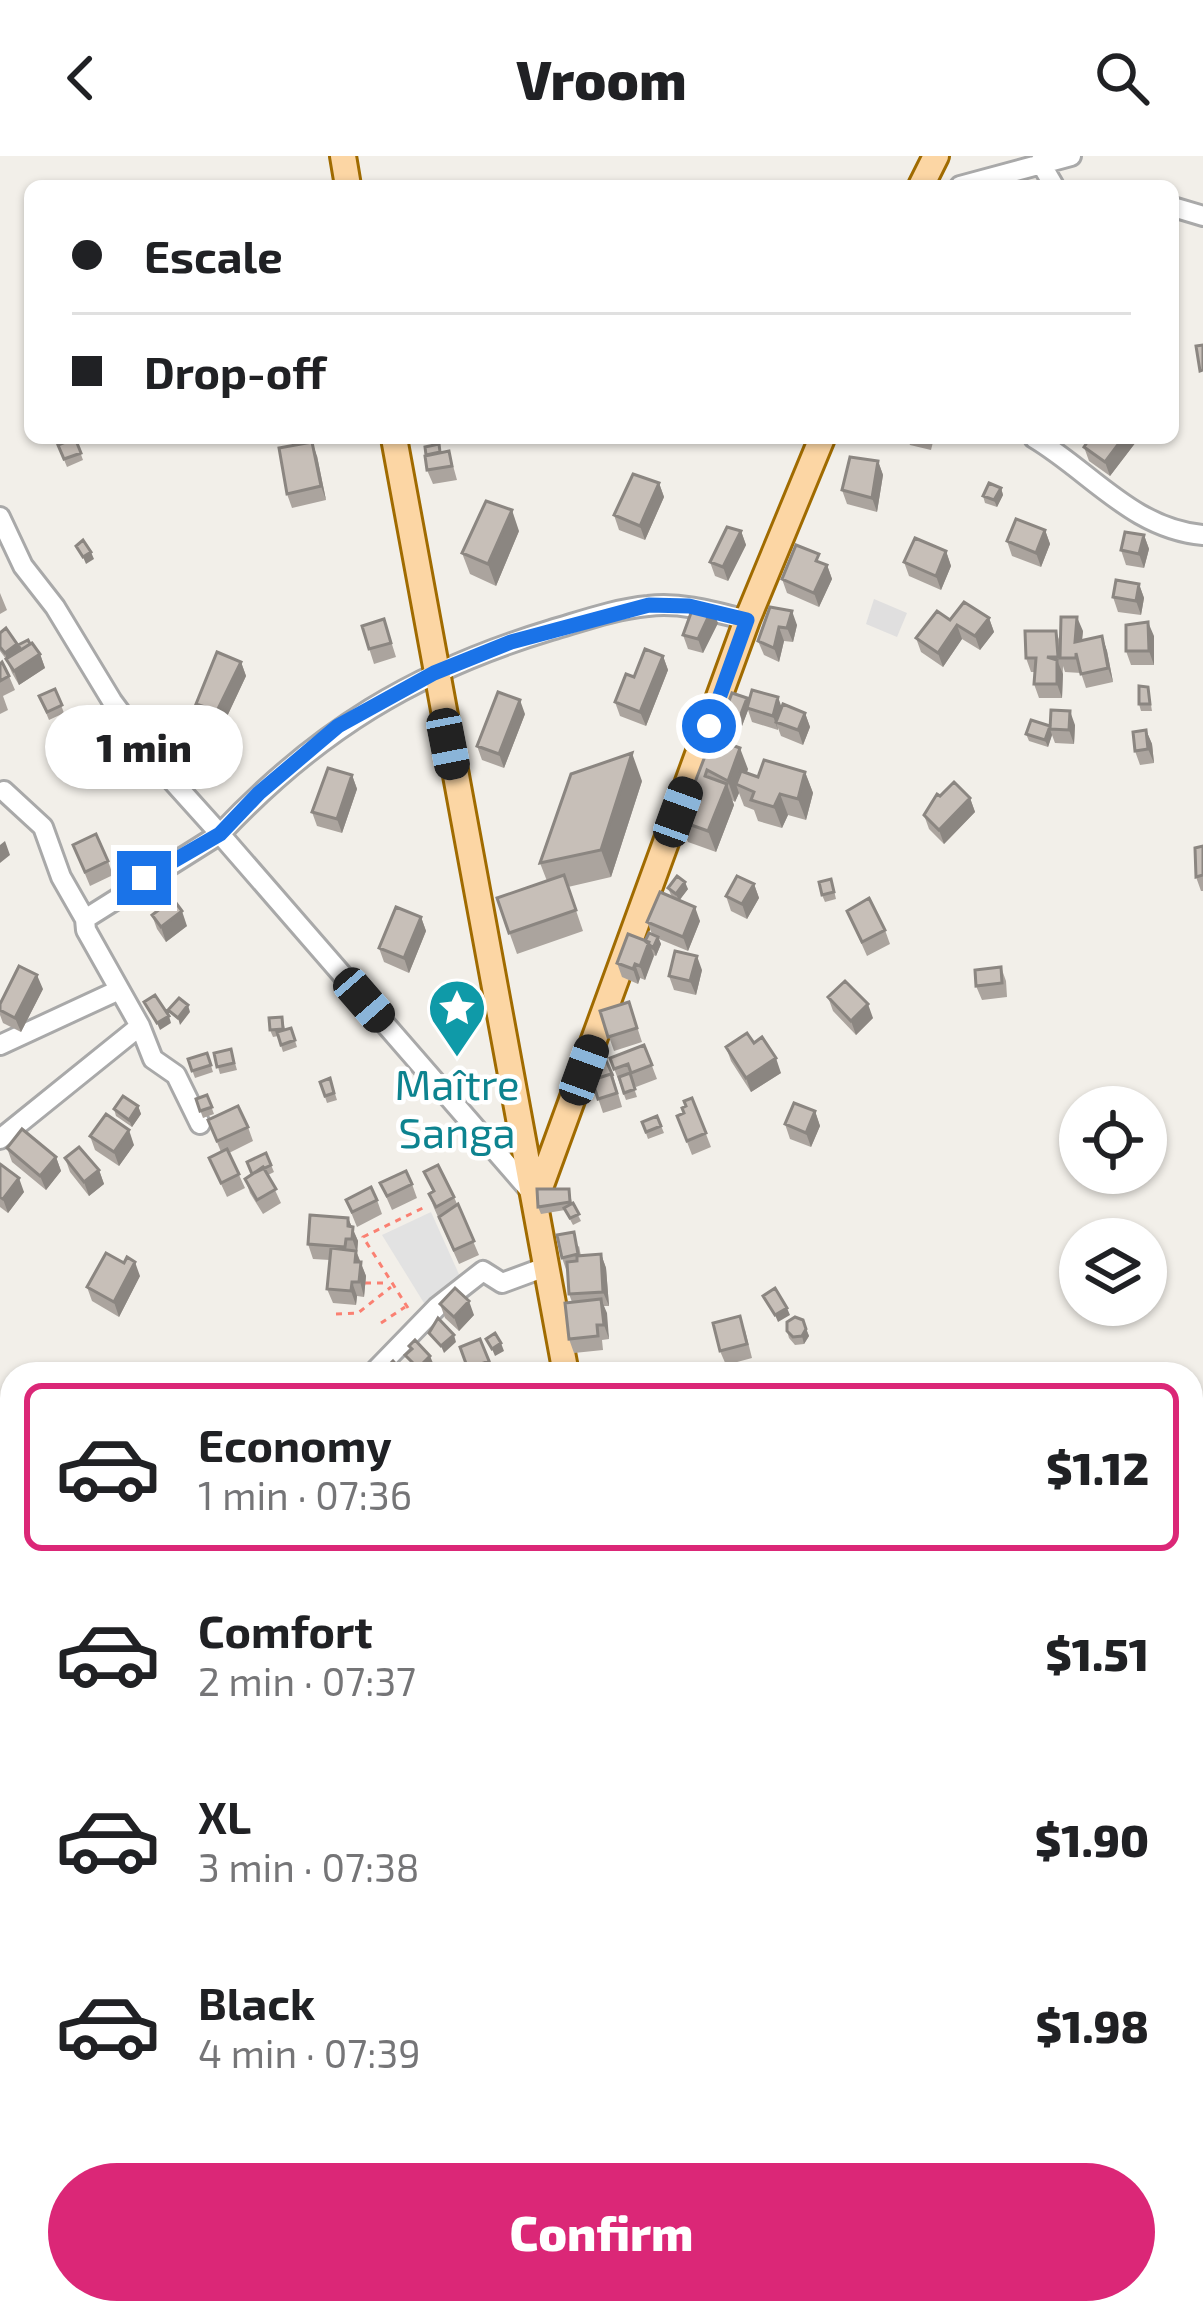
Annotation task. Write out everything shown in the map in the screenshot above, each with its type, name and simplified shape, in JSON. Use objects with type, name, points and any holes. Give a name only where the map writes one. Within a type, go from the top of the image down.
[{"type":"main road","points":[[395,444],[564,1362]]},
{"type":"main road","points":[[536,1198],[747,620],[820,444]]},
{"type":"street","points":[[980,180],[1071,156]]},
{"type":"street","points":[[1040,162],[1050,180]]},
{"type":"street","points":[[1042,444],[1140,514],[1173,532],[1203,535]]},
{"type":"street","points":[[0,517],[22,566],[166,774],[536,1198]]},
{"type":"street","points":[[85,919],[220,834],[259,793],[338,726],[434,673],[511,642],[649,605],[689,606],[747,620]]},
{"type":"street","points":[[4,791],[43,827],[86,930],[140,1026],[153,1059],[176,1075],[200,1124]]},
{"type":"street","points":[[0,1046],[119,990]]},
{"type":"street","points":[[0,1139],[140,1026]]},
{"type":"street","points":[[384,1362],[437,1307],[483,1271],[502,1282],[548,1266]]},
{"type":"path","points":[[381,1323],[407,1306],[363,1247],[363,1237],[427,1207]]},
{"type":"path","points":[[370,1220],[376,1231]]},
{"type":"path","points":[[365,1283],[392,1285]]},
{"type":"path","points":[[335,1314],[358,1313],[392,1285]]},
{"type":"shaded area","points":[[874,599],[907,613],[897,637],[866,624]]},
{"type":"shaded area","points":[[431,1212],[462,1281],[424,1303],[382,1235]]},
{"type":"building","points":[[1203,345],[1203,370],[1200,371],[1196,346]]},
{"type":"building","points":[[77,444],[81,453],[64,459],[58,445]]},
{"type":"building","points":[[312,444],[321,486],[287,494],[279,448]]},
{"type":"building","points":[[439,444],[440,452],[426,455],[425,447]]},
{"type":"building","points":[[1086,444],[1118,444],[1105,462]]},
{"type":"building","points":[[449,451],[452,466],[427,470],[425,456]]},
{"type":"building","points":[[850,457],[878,461],[872,498],[842,490]]},
{"type":"building","points":[[633,474],[659,483],[640,526],[614,515]]},
{"type":"building","points":[[989,483],[1001,488],[994,500],[983,496]]},
{"type":"building","points":[[486,501],[512,510],[488,564],[462,553]]},
{"type":"building","points":[[1016,519],[1045,530],[1036,553],[1007,541]]},
{"type":"building","points":[[727,527],[741,531],[723,567],[710,562]]},
{"type":"building","points":[[1125,532],[1144,535],[1139,554],[1121,550]]},
{"type":"building","points":[[915,538],[946,551],[936,576],[904,562]]},
{"type":"building","points":[[83,540],[91,552],[83,557],[76,546]]},
{"type":"building","points":[[796,545],[819,554],[816,561],[827,565],[814,593],[782,579]]},
{"type":"building","points":[[1116,580],[1139,584],[1136,601],[1113,597]]},
{"type":"building","points":[[695,602],[712,609],[698,639],[683,635]]},
{"type":"building","points":[[964,602],[989,618],[975,636],[957,625],[938,653],[916,638],[937,611],[950,620]]},
{"type":"building","points":[[770,607],[792,611],[787,628],[779,627],[774,648],[758,641]]},
{"type":"building","points":[[1061,617],[1077,617],[1075,642],[1102,636],[1108,668],[1081,674],[1076,653],[1076,658],[1060,658]]},
{"type":"building","points":[[384,619],[391,643],[369,649],[362,626]]},
{"type":"building","points":[[1148,622],[1149,651],[1126,651],[1126,625]]},
{"type":"building","points":[[6,628],[17,644],[5,653],[0,633]]},
{"type":"building","points":[[1025,631],[1056,631],[1058,657],[1047,657],[1057,660],[1057,684],[1034,684],[1036,658],[1026,658]]},
{"type":"building","points":[[32,643],[40,654],[14,671],[6,659]]},
{"type":"building","points":[[645,649],[663,656],[640,712],[615,702],[626,674],[634,677]]},
{"type":"building","points":[[217,652],[241,662],[217,711],[196,704]]},
{"type":"building","points":[[0,664],[9,676],[0,681]]},
{"type":"building","points":[[1139,686],[1148,687],[1150,704],[1139,704]]},
{"type":"building","points":[[55,689],[62,705],[47,712],[39,696]]},
{"type":"building","points":[[752,690],[778,697],[773,716],[747,708]]},
{"type":"building","points":[[498,692],[520,700],[499,754],[477,746]]},
{"type":"building","points":[[732,693],[747,698],[739,719],[724,714]]},
{"type":"building","points":[[783,704],[805,713],[798,730],[776,722]]},
{"type":"building","points":[[1051,710],[1070,711],[1069,730],[1050,729]]},
{"type":"building","points":[[1031,720],[1050,726],[1045,740],[1026,734]]},
{"type":"building","points":[[1146,730],[1148,749],[1135,751],[1133,732]]},
{"type":"building","points":[[712,738],[740,748],[728,781],[707,770],[705,776],[727,784],[708,831],[680,821]]},
{"type":"building","points":[[632,753],[601,850],[540,863],[571,774]]},
{"type":"building","points":[[764,760],[805,772],[798,799],[780,794],[774,807],[751,800],[754,792],[736,784],[741,771],[758,777]]},
{"type":"building","points":[[328,768],[352,775],[337,819],[312,812]]},
{"type":"building","points":[[954,782],[970,798],[939,830],[924,815],[937,794]]},
{"type":"building","points":[[96,834],[108,861],[85,872],[73,845]]},
{"type":"building","points":[[1203,846],[1203,875],[1196,877],[1195,848]]},
{"type":"building","points":[[564,875],[576,910],[509,933],[497,898]]},
{"type":"building","points":[[677,876],[685,882],[676,894],[668,888]]},
{"type":"building","points":[[737,876],[754,884],[742,904],[726,896]]},
{"type":"building","points":[[831,879],[834,892],[822,895],[819,882]]},
{"type":"building","points":[[660,892],[695,907],[683,937],[647,922]]},
{"type":"building","points":[[869,898],[885,930],[862,942],[847,911]]},
{"type":"building","points":[[173,899],[182,911],[161,927],[152,915]]},
{"type":"building","points":[[396,907],[421,917],[404,958],[379,948]]},
{"type":"building","points":[[649,933],[658,937],[653,948],[645,941]]},
{"type":"building","points":[[628,934],[649,942],[640,966],[635,964],[633,969],[617,963]]},
{"type":"building","points":[[675,951],[697,956],[690,981],[669,976]]},
{"type":"building","points":[[19,966],[37,975],[15,1018],[0,1010],[0,1004]]},
{"type":"building","points":[[1001,967],[1002,983],[976,986],[975,970]]},
{"type":"building","points":[[845,981],[868,1004],[851,1021],[828,997]]},
{"type":"building","points":[[155,995],[169,1016],[157,1023],[144,1002]]},
{"type":"building","points":[[179,998],[188,1005],[178,1018],[168,1010]]},
{"type":"building","points":[[629,1002],[637,1028],[608,1037],[600,1011]]},
{"type":"building","points":[[282,1017],[283,1029],[270,1030],[269,1018]]},
{"type":"building","points":[[291,1028],[295,1040],[281,1045],[277,1032]]},
{"type":"building","points":[[747,1033],[754,1043],[762,1037],[776,1058],[746,1078],[726,1047]]},
{"type":"building","points":[[644,1045],[652,1065],[631,1073],[628,1064],[614,1069],[610,1058]]},
{"type":"building","points":[[231,1049],[234,1063],[217,1067],[214,1053]]},
{"type":"building","points":[[207,1053],[211,1065],[192,1071],[188,1059]]},
{"type":"building","points":[[605,1058],[613,1076],[595,1079],[589,1066]]},
{"type":"building","points":[[630,1073],[635,1089],[624,1093],[619,1077]]},
{"type":"building","points":[[611,1074],[617,1093],[598,1099],[592,1080]]},
{"type":"building","points":[[330,1078],[334,1093],[325,1096],[320,1082]]},
{"type":"building","points":[[207,1095],[212,1107],[200,1111],[196,1099]]},
{"type":"building","points":[[123,1096],[138,1106],[129,1120],[114,1109]]},
{"type":"building","points":[[692,1098],[706,1133],[687,1141],[677,1116],[684,1113],[684,1101]]},
{"type":"building","points":[[794,1103],[815,1111],[806,1133],[785,1124]]},
{"type":"building","points":[[238,1106],[248,1127],[217,1141],[208,1120]]},
{"type":"building","points":[[106,1114],[129,1130],[114,1152],[90,1136]]},
{"type":"building","points":[[657,1116],[661,1126],[646,1132],[642,1122]]},
{"type":"building","points":[[22,1129],[56,1157],[40,1176],[7,1148]]},
{"type":"building","points":[[79,1147],[99,1170],[84,1182],[65,1158]]},
{"type":"building","points":[[227,1149],[239,1174],[221,1183],[209,1158]]},
{"type":"building","points":[[266,1153],[271,1165],[252,1174],[247,1162]]},
{"type":"building","points":[[0,1164],[19,1178],[3,1199],[0,1197]]},
{"type":"building","points":[[438,1165],[454,1197],[436,1207],[424,1172]]},
{"type":"building","points":[[263,1167],[276,1189],[257,1200],[245,1179]]},
{"type":"building","points":[[406,1171],[412,1184],[387,1196],[380,1183]]},
{"type":"building","points":[[371,1187],[377,1200],[352,1212],[346,1200]]},
{"type":"building","points":[[537,1189],[569,1189],[570,1202],[538,1207]]},
{"type":"building","points":[[573,1203],[579,1214],[570,1218],[564,1208]]},
{"type":"building","points":[[458,1204],[474,1241],[454,1250],[439,1217]]},
{"type":"building","points":[[310,1215],[348,1218],[352,1239],[346,1239],[345,1247],[308,1244]]},
{"type":"building","points":[[574,1232],[578,1254],[562,1258],[557,1235]]},
{"type":"building","points":[[331,1248],[356,1251],[355,1262],[361,1262],[359,1282],[352,1282],[351,1291],[327,1289]]},
{"type":"building","points":[[106,1253],[124,1263],[127,1257],[135,1262],[114,1302],[87,1287]]},
{"type":"building","points":[[601,1254],[603,1292],[569,1294],[567,1262]]},
{"type":"building","points":[[455,1288],[469,1301],[454,1317],[440,1304]]},
{"type":"building","points":[[775,1288],[787,1308],[775,1315],[763,1296]]},
{"type":"building","points":[[601,1299],[604,1325],[597,1325],[598,1336],[569,1339],[565,1303]]},
{"type":"building","points":[[740,1316],[747,1344],[720,1351],[713,1323]]},
{"type":"building","points":[[795,1317],[803,1320],[802,1336],[793,1337],[787,1331],[787,1322]]},
{"type":"building","points":[[438,1318],[454,1335],[441,1346],[429,1333]]},
{"type":"building","points":[[495,1333],[501,1343],[492,1349],[486,1339]]},
{"type":"building","points":[[480,1339],[489,1361],[465,1362],[460,1347]]},
{"type":"building","points":[[415,1340],[430,1356],[424,1362],[412,1362],[405,1355],[412,1349],[409,1346]]},
{"type":"place","name":"Maître Sanga","points":[[457,1059]]},
{"type":"route","points":[[144,878],[220,834],[259,793],[338,726],[434,673],[511,642],[596,616],[649,605],[689,606],[747,620],[709,726]]}]
